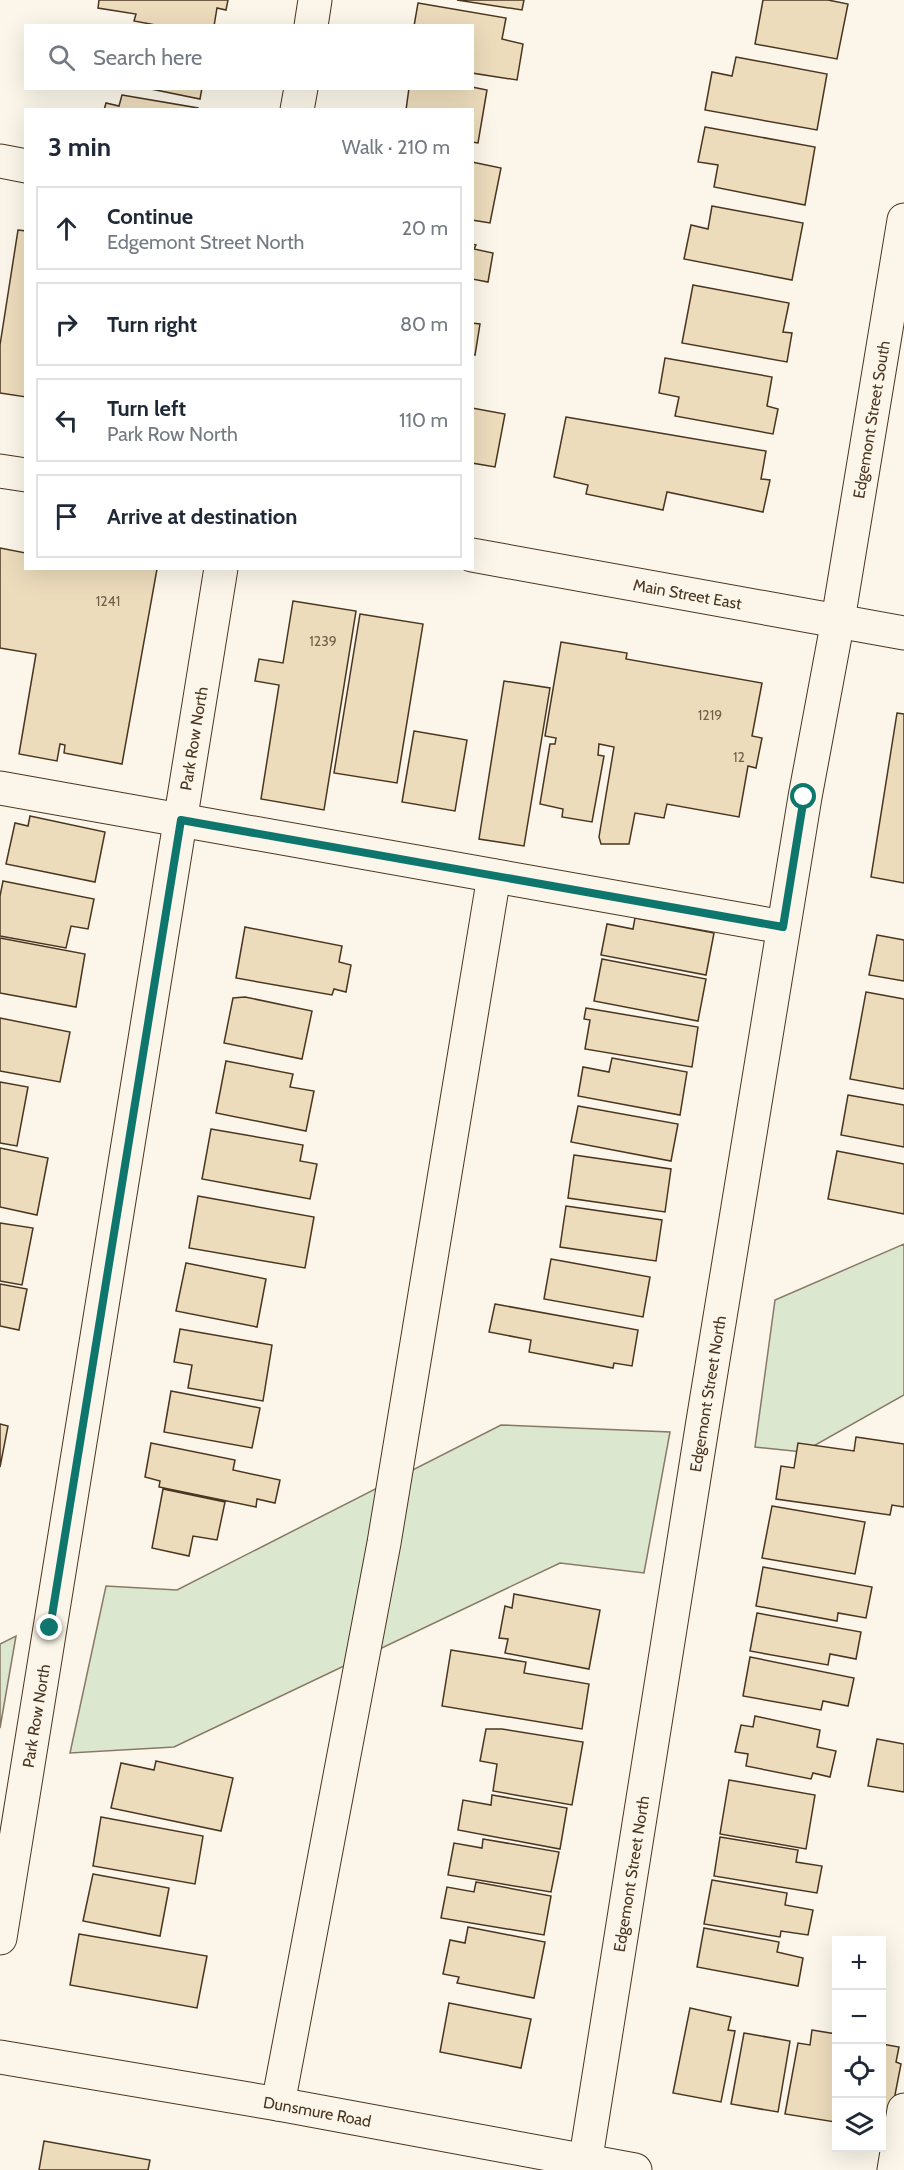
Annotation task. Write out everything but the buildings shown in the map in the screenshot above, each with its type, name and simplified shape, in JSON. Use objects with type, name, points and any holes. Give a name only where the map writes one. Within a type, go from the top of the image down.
[{"type":"street","points":[[311,24],[315,0]]},
{"type":"street","points":[[297,108],[301,90]]},
{"type":"street","points":[[0,161],[24,166]]},
{"type":"street","name":"Edgemont Street South","points":[[838,620],[904,220]]},
{"type":"street","points":[[0,471],[24,476]]},
{"type":"street","name":"Main Street East","points":[[474,555],[904,633]]},
{"type":"street","name":"Park Row North","points":[[0,1938],[221,570]]},
{"type":"street","name":"Edgemont Street North","points":[[585,2166],[804,797],[838,620]]},
{"type":"street","points":[[0,789],[783,927]]},
{"type":"street","points":[[278,2104],[384,1542],[494,876]]},
{"type":"street","name":"Dunsmure Road","points":[[0,2057],[278,2104],[585,2166],[635,2170]]},
{"type":"street","points":[[894,2170],[904,2110]]},
{"type":"green space","points":[[904,1244],[904,1395],[803,1452],[755,1447],[775,1300]]},
{"type":"green space","points":[[501,1425],[670,1432],[644,1573],[560,1563],[174,1747],[70,1753],[106,1586],[177,1590]]},
{"type":"green space","points":[[16,1636],[0,1728],[0,1644]]},
{"type":"route","points":[[50,1628],[181,820],[783,927],[804,797]]}]
